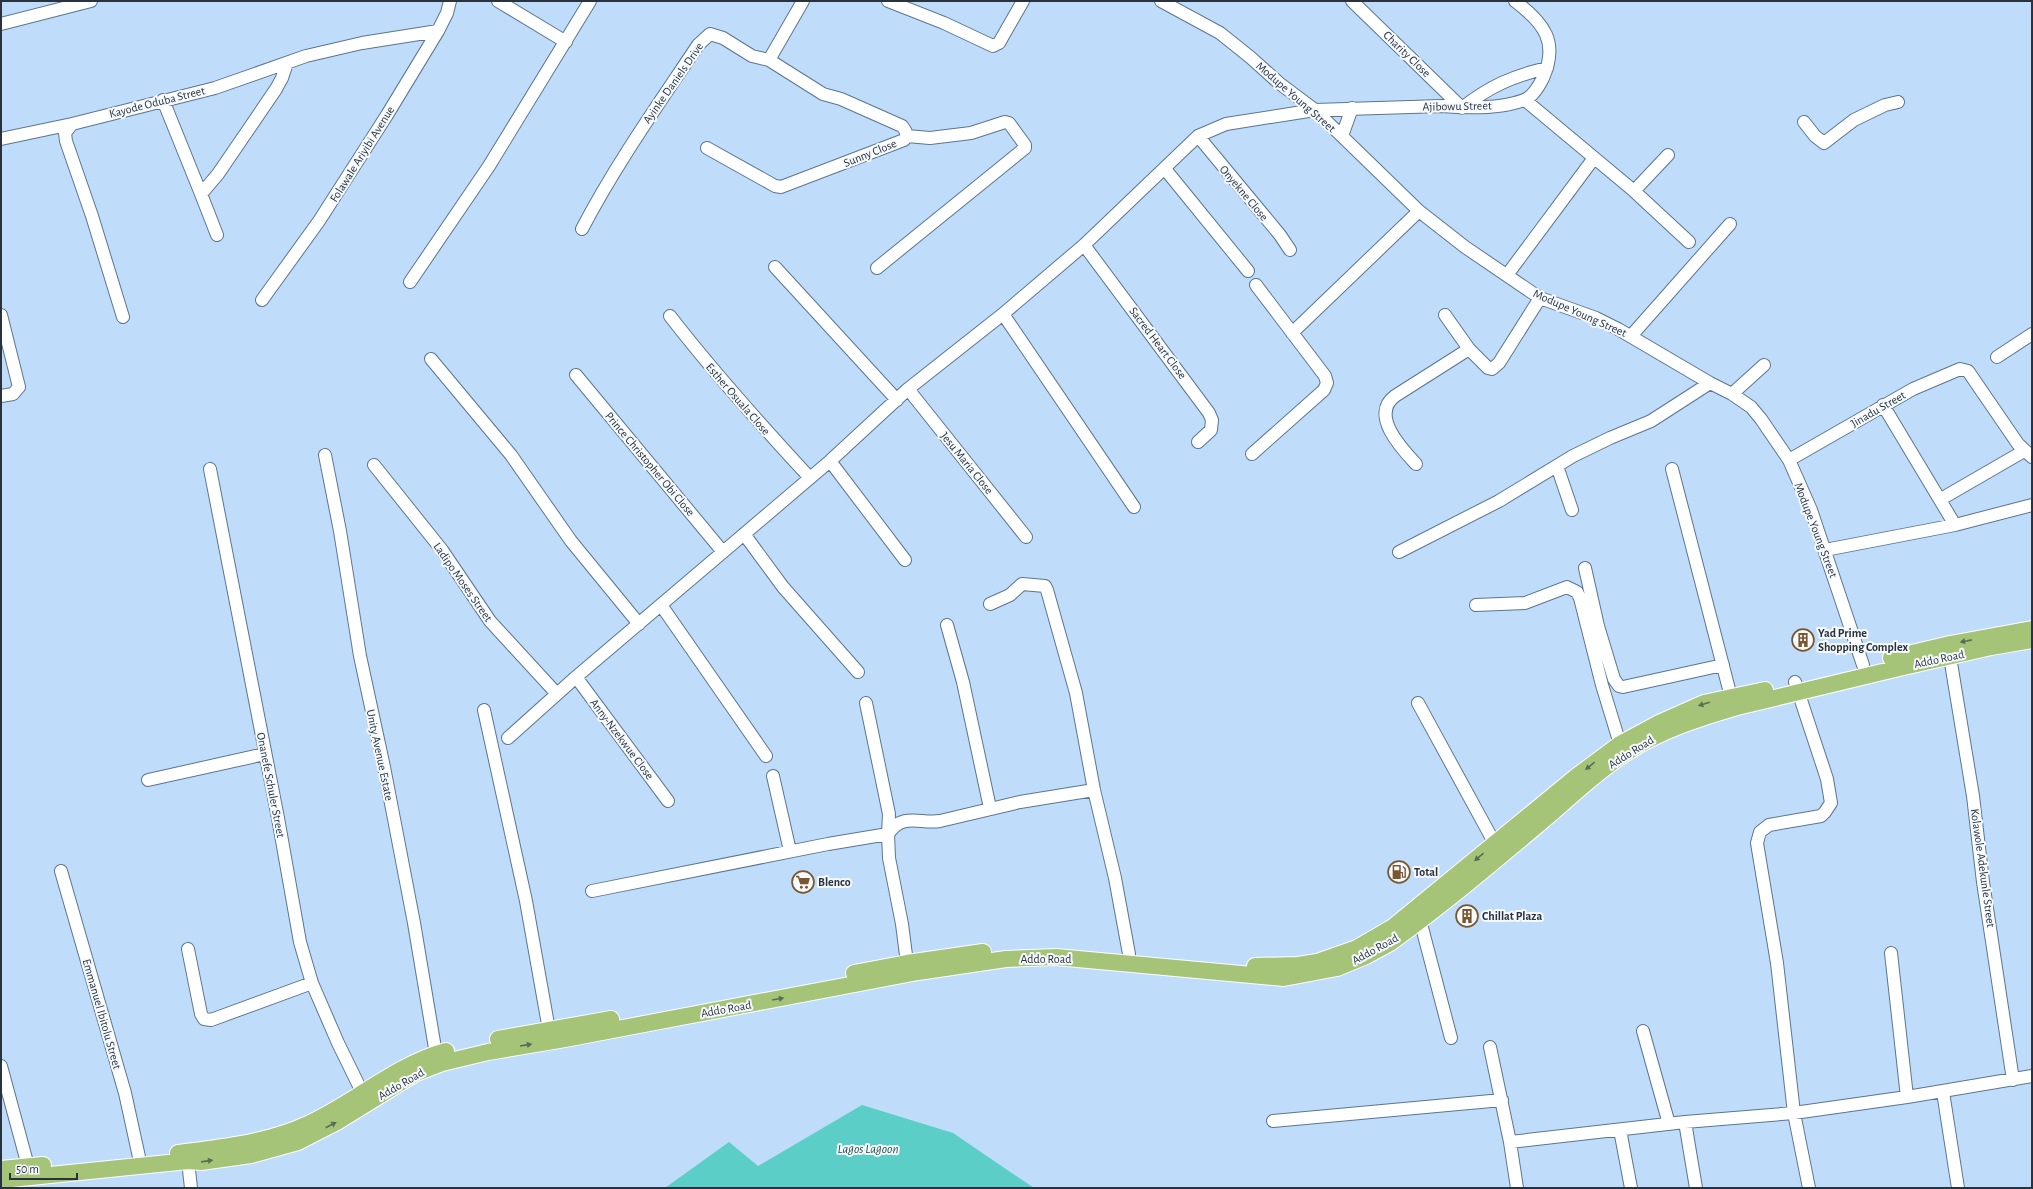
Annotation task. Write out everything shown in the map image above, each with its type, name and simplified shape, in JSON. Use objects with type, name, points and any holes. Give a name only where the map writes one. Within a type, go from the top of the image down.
[{"type":"main road","name":"Addo Road","points":[[1,1169],[139,1157],[217,1148],[265,1140],[309,1124],[408,1065],[436,1054],[479,1043],[559,1032],[918,972],[1006,959],[1069,958],[1257,977],[1297,977],[1324,972],[1351,963],[1390,942],[1420,920],[1626,753],[1663,733],[1711,714],[1797,688],[1863,665],[1950,644],[2032,629]]},
{"type":"main road","name":"Addo Road","points":[[1,1180],[188,1161],[201,1162],[251,1155],[298,1142],[338,1122],[416,1073],[442,1063],[559,1032],[948,956],[1028,947],[1085,948],[1129,954],[1272,966],[1298,965],[1331,958],[1357,948],[1393,928],[1599,758],[1640,732],[1684,712],[1704,703],[1731,697],[1797,688],[2032,640]]},
{"type":"street","points":[[1,24],[88,1]]},
{"type":"street","name":"Folawale Ariyibi Avenue","points":[[262,300],[319,221],[438,31],[447,13],[450,1]]},
{"type":"street","points":[[498,1],[566,42]]},
{"type":"street","points":[[410,282],[489,166],[590,1]]},
{"type":"street","points":[[768,60],[803,1]]},
{"type":"street","points":[[888,1],[944,23],[993,46],[999,43],[1023,1]]},
{"type":"street","name":"Modupe Young Street","points":[[1161,1],[1220,33],[1315,110],[1419,211],[1465,247],[1540,298],[1596,318],[1631,336],[1710,383],[1732,394],[1751,407],[1789,460],[1811,510],[1863,665]]},
{"type":"street","name":"Charity Close","points":[[1352,1],[1462,108]]},
{"type":"street","points":[[1515,1],[1542,24],[1549,40],[1551,53],[1539,88],[1525,100],[1634,191],[1689,242]]},
{"type":"street","name":"Kayode Oduba Street","points":[[1,139],[72,124],[215,88],[306,56],[362,43],[438,31]]},
{"type":"street","name":"Ayinke Daniels Drive","points":[[582,228],[597,199],[629,148],[698,45],[707,36],[712,33],[747,53],[768,60]]},
{"type":"street","name":"Sunny Close","points":[[707,148],[775,186],[781,187],[904,140],[907,132],[902,126],[823,94],[768,60]]},
{"type":"street","points":[[201,194],[218,174],[276,89],[282,78],[287,63]]},
{"type":"street","points":[[1462,108],[1492,86],[1519,75],[1547,68]]},
{"type":"street","points":[[163,100],[217,235]]},
{"type":"street","name":"Ajibowu Street","points":[[1198,136],[1226,124],[1315,110],[1442,106],[1462,108],[1496,105],[1525,100]]},
{"type":"street","points":[[1804,122],[1815,136],[1824,143],[1854,120],[1884,105],[1898,102]]},
{"type":"street","points":[[1342,136],[1352,108]]},
{"type":"street","points":[[877,268],[1026,148],[1025,144],[1009,123],[1005,122],[971,133],[930,138],[906,136]]},
{"type":"street","points":[[72,124],[65,134],[66,141],[92,216],[123,317]]},
{"type":"street","points":[[508,738],[576,677],[830,461],[908,389],[1003,314],[1084,245],[1166,169],[1198,136]]},
{"type":"street","name":"Onyekne Close","points":[[1198,136],[1290,250]]},
{"type":"street","points":[[1634,191],[1668,155]]},
{"type":"street","points":[[1507,275],[1594,158]]},
{"type":"street","points":[[1166,169],[1248,271]]},
{"type":"street","points":[[1292,333],[1419,211]]},
{"type":"street","points":[[1631,336],[1730,224]]},
{"type":"street","name":"Sacred Heart Close","points":[[1084,245],[1209,413],[1212,420],[1211,430],[1198,442]]},
{"type":"street","points":[[775,267],[897,400]]},
{"type":"street","points":[[1252,454],[1324,390],[1327,383],[1325,376],[1256,285]]},
{"type":"street","points":[[1445,315],[1470,349],[1488,368],[1495,367],[1540,298]]},
{"type":"street","points":[[1003,314],[1134,507]]},
{"type":"street","points":[[1,315],[19,387],[13,394],[1,396]]},
{"type":"street","name":"Esther Osuala Close","points":[[670,316],[711,369],[810,478]]},
{"type":"street","points":[[1997,357],[2032,334]]},
{"type":"street","points":[[1416,464],[1399,444],[1390,430],[1386,416],[1388,404],[1395,396],[1470,349]]},
{"type":"street","points":[[431,359],[511,455],[571,541],[639,624]]},
{"type":"street","points":[[1732,394],[1764,365]]},
{"type":"street","name":"Jinadu Street","points":[[1789,460],[1883,405],[1947,373],[1964,369],[1970,374],[2028,454]]},
{"type":"street","name":"Prince Christopher Obi Close","points":[[576,376],[723,552]]},
{"type":"street","points":[[1399,552],[1499,501],[1556,466],[1610,438],[1651,421],[1710,383]]},
{"type":"street","name":"Jesu Maria Close","points":[[908,389],[1026,537]]},
{"type":"street","points":[[1883,405],[1941,499],[1955,525]]},
{"type":"street","points":[[1941,499],[2028,454]]},
{"type":"street","name":"Unity Avenue Estate","points":[[325,455],[340,531],[360,656],[384,767],[414,923],[436,1054]]},
{"type":"street","points":[[830,461],[905,560]]},
{"type":"street","name":"Ladipo Moses Street","points":[[374,465],[442,550],[490,621],[557,694]]},
{"type":"street","points":[[1556,466],[1572,510]]},
{"type":"street","name":"Onanefe Schuler Street","points":[[210,469],[278,818],[300,942],[312,983],[338,1043],[362,1092]]},
{"type":"street","points":[[1672,469],[1731,697]]},
{"type":"street","points":[[1825,550],[1955,525],[2032,505]]},
{"type":"street","points":[[744,534],[783,587],[858,672]]},
{"type":"street","points":[[1585,568],[1598,626],[1614,679],[1619,686],[1623,687],[1723,665]]},
{"type":"street","points":[[990,604],[1010,596],[1022,584],[1041,585],[1045,586],[1047,590],[1076,693],[1094,790],[1115,878],[1129,954]]},
{"type":"street","points":[[1476,605],[1525,603],[1567,587],[1577,592],[1580,598],[1602,685],[1620,744]]},
{"type":"street","points":[[661,605],[766,756]]},
{"type":"street","points":[[948,625],[963,682],[990,808]]},
{"type":"street","name":"Kolawole Adekunle Street","points":[[1950,657],[1973,796],[1983,882],[2013,1080]]},
{"type":"street","name":"Anny-Nzekwue Close","points":[[576,677],[668,801]]},
{"type":"street","points":[[1797,688],[1827,779],[1831,803],[1826,812],[1821,816],[1770,825],[1760,832],[1757,843],[1777,963],[1794,1113],[1809,1188]]},
{"type":"street","points":[[866,703],[889,814],[889,858],[902,924],[907,963]]},
{"type":"street","points":[[1418,703],[1495,844]]},
{"type":"street","points":[[484,710],[526,901],[559,1032]]},
{"type":"street","points":[[148,780],[265,754]]},
{"type":"street","points":[[773,776],[790,851]]},
{"type":"street","points":[[592,891],[790,851],[888,834],[892,828],[906,820],[911,819],[929,822],[990,808],[1094,790]]},
{"type":"street","name":"Emmanuel Ibitolu Street","points":[[61,871],[125,1093],[139,1157]]},
{"type":"street","points":[[1420,920],[1451,1038]]},
{"type":"street","points":[[188,949],[201,1014],[204,1019],[211,1020],[312,983]]},
{"type":"street","points":[[1891,953],[1907,1097]]},
{"type":"street","points":[[1642,1031],[1669,1124]]},
{"type":"street","points":[[1490,1047],[1502,1100],[1517,1188]]},
{"type":"street","points":[[1,1066],[28,1166]]},
{"type":"street","points":[[1510,1142],[1686,1122],[1794,1113],[1943,1092],[2032,1076]]},
{"type":"street","points":[[1943,1092],[1958,1188]]},
{"type":"street","points":[[1273,1121],[1502,1100]]},
{"type":"street","points":[[1686,1122],[1696,1188]]},
{"type":"street","points":[[1620,1130],[1631,1188]]},
{"type":"street","points":[[188,1161],[191,1188]]},
{"type":"water","name":"Lagos Lagoon","points":[[862,1105],[953,1133],[1034,1188],[665,1188],[729,1142],[758,1166]]},
{"type":"place","name":"Yad Prime Shopping Complex","points":[[1803,640]]},
{"type":"place","name":"Total","points":[[1399,872]]},
{"type":"place","name":"Blenco","points":[[803,882]]},
{"type":"place","name":"Chillat Plaza","points":[[1467,916]]}]
